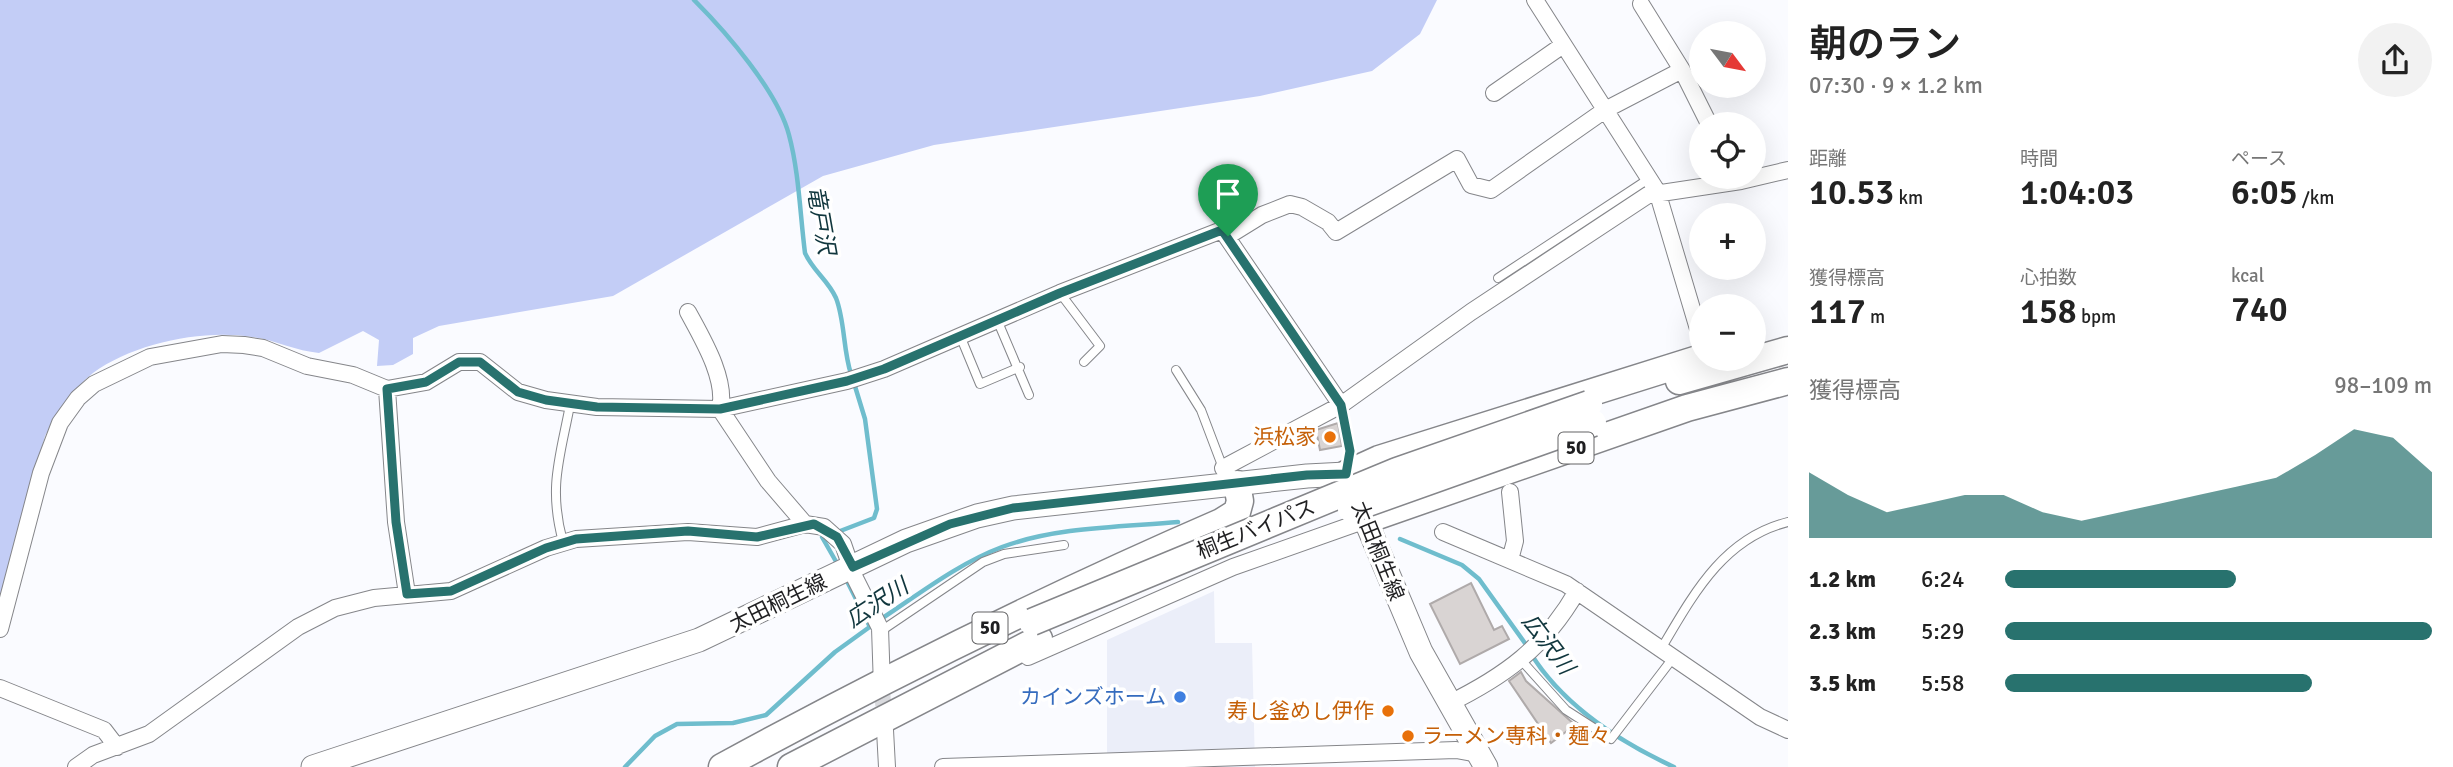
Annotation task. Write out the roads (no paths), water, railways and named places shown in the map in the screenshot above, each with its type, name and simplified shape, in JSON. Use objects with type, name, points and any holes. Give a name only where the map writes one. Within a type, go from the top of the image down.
[{"type":"highway","points":[[1766,341],[1788,335]]},
{"type":"highway","name":"桐生バイパス","points":[[747,767],[897,688],[1036,631],[1397,471],[1591,414],[1788,350]]},
{"type":"highway","name":"50","points":[[1346,474],[1380,459],[1689,362]]},
{"type":"highway","name":"桐生バイパス","points":[[1591,414],[1788,368]]},
{"type":"highway","name":"50","points":[[1366,520],[1687,408],[1788,382]]},
{"type":"highway","name":"50","points":[[722,767],[1080,583],[1221,522],[1237,512],[1240,501],[1230,476]]},
{"type":"highway","name":"桐生バイパス","points":[[791,767],[1036,631]]},
{"type":"main road","name":"太田桐生線","points":[[313,767],[699,640],[906,541],[985,514],[1230,476],[1346,474],[1396,597],[1448,704],[1482,760]]},
{"type":"street","points":[[1535,0],[1653,185],[1689,300]]},
{"type":"street","points":[[1641,4],[1682,71],[1703,112]]},
{"type":"street","points":[[1494,93],[1563,46]]},
{"type":"street","points":[[1228,236],[1290,204],[1302,207],[1328,222],[1336,232],[1457,159],[1471,185],[1490,190],[1605,110],[1682,71]]},
{"type":"street","points":[[1766,173],[1788,170]]},
{"type":"street","points":[[1230,476],[1341,405],[1653,185],[1689,182]]},
{"type":"street","points":[[0,629],[53,435],[74,404],[94,384],[150,356],[222,344],[262,348],[307,366],[354,375],[387,389],[426,382],[459,362],[480,362],[518,392],[570,405],[720,409],[847,381],[961,338],[1060,293],[1222,230],[1341,405]]},
{"type":"street","points":[[688,312],[715,374],[723,399],[720,409],[751,458],[805,524]]},
{"type":"street","points":[[387,389],[396,522],[407,594]]},
{"type":"street","points":[[1510,492],[1516,541],[1510,560]]},
{"type":"street","points":[[817,767],[1009,666],[1136,608],[1274,550],[1366,520]]},
{"type":"street","points":[[76,767],[93,755],[149,734],[298,628],[335,608],[407,594],[451,591],[562,542],[688,531],[757,537],[805,524],[824,527],[844,544],[879,626],[882,685]]},
{"type":"street","points":[[1443,532],[1577,591],[1760,717],[1788,730]]},
{"type":"street","points":[[1448,704],[1502,675],[1527,655],[1555,626],[1577,591]]},
{"type":"street","points":[[0,688],[104,730],[117,747]]},
{"type":"street","points":[[885,730],[887,767]]},
{"type":"street","points":[[943,767],[1455,750],[1482,760]]},
{"type":"lane","points":[[1498,278],[1653,185]]},
{"type":"lane","points":[[1060,293],[1100,346],[1084,362]]},
{"type":"lane","points":[[998,322],[1020,367],[1029,395]]},
{"type":"lane","points":[[961,338],[980,384],[1020,367]]},
{"type":"lane","points":[[1176,370],[1201,410],[1230,476]]},
{"type":"lane","points":[[562,542],[554,501],[558,451],[570,405]]},
{"type":"lane","points":[[1341,405],[1350,451],[1346,474]]},
{"type":"lane","points":[[1527,655],[1566,710],[1611,739],[1667,654],[1704,580],[1727,553],[1758,531],[1788,522]]},
{"type":"lane","points":[[879,626],[983,562],[1004,554],[1064,545]]},
{"type":"waterway","name":"竜戸沢","points":[[694,0],[749,63],[783,118],[795,164],[805,253],[836,298],[851,374]]},
{"type":"waterway","name":"竜戸沢","points":[[835,533],[874,518],[877,509],[865,419],[854,383]]},
{"type":"waterway","name":"広沢川","points":[[881,619],[955,570],[986,554],[1023,540],[1066,532],[1178,522]]},
{"type":"waterway","name":"竜戸沢","points":[[827,536],[822,537],[838,565]]},
{"type":"waterway","name":"広沢川","points":[[1400,539],[1462,565],[1479,579],[1527,646]]},
{"type":"waterway","name":"竜戸沢","points":[[846,579],[870,627]]},
{"type":"waterway","name":"広沢川","points":[[625,767],[655,736],[677,724],[733,723],[766,715],[835,652],[871,626]]},
{"type":"waterway","name":"広沢川","points":[[1531,654],[1559,690],[1576,706],[1613,734],[1674,767]]},
{"type":"tunnel","points":[[882,690],[885,726]]},
{"type":"place","name":"浜松家","points":[[1330,437]]},
{"type":"place","name":"カインズホーム","points":[[1180,697]]},
{"type":"place","name":"寿し釜めし伊作","points":[[1388,711]]},
{"type":"place","name":"ラーメン専科・麺々","points":[[1408,736]]}]
